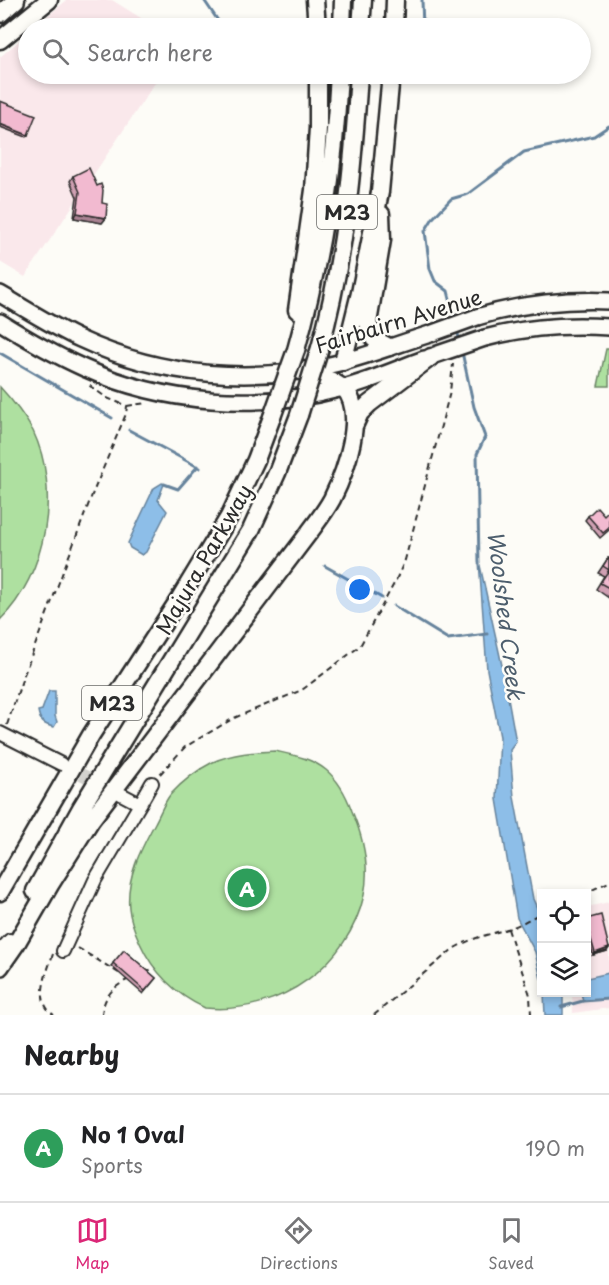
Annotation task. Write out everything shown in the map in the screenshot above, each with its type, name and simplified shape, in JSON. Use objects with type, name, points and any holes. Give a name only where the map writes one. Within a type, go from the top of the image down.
[{"type":"highway","points":[[0,14],[16,0]]},
{"type":"highway","points":[[27,18],[49,0]]},
{"type":"highway","points":[[315,0],[316,18]]},
{"type":"highway","points":[[342,18],[343,0]]},
{"type":"highway","points":[[362,18],[363,0]]},
{"type":"highway","points":[[394,18],[395,0]]},
{"type":"highway","points":[[0,40],[18,25]]},
{"type":"highway","points":[[296,350],[298,299],[309,241],[314,190],[318,84]]},
{"type":"highway","name":"Majura Parkway","points":[[0,892],[91,735],[180,598],[228,517],[256,460],[296,350],[310,295],[324,228],[334,149],[338,84]]},
{"type":"highway","name":"Majura Parkway","points":[[0,961],[5,945],[68,830],[251,530],[277,473],[299,415],[329,314],[342,250],[351,183],[357,84]]},
{"type":"highway","points":[[343,362],[360,293],[380,192],[390,84]]},
{"type":"highway","points":[[380,192],[382,240],[368,322],[374,339],[389,347]]},
{"type":"highway","points":[[0,967],[91,820],[327,507],[345,469],[354,426],[360,413],[433,356]]},
{"type":"highway","points":[[340,385],[351,398],[354,426]]},
{"type":"main road","points":[[564,300],[609,290]]},
{"type":"main road","name":"Fairbairn Avenue","points":[[0,294],[79,339],[108,351],[163,368],[201,374],[291,372],[343,362],[510,308],[564,300],[609,301]]},
{"type":"main road","name":"Fairbairn Avenue","points":[[0,322],[82,368],[153,392],[229,401],[282,399],[319,393],[508,332],[557,325],[609,327]]},
{"type":"main road","points":[[291,372],[325,377],[340,385],[343,362]]},
{"type":"street","points":[[2,733],[61,764]]},
{"type":"street","points":[[61,948],[95,880],[152,783]]},
{"type":"street","points":[[121,794],[140,804]]},
{"type":"path","points":[[152,783],[185,747],[244,714],[302,690],[360,646],[405,560],[450,392],[454,366],[452,358]]},
{"type":"path","points":[[2,733],[88,506],[126,414],[127,406],[107,398],[86,383]]},
{"type":"path","points":[[591,890],[609,882]]},
{"type":"path","points":[[374,1015],[453,949],[478,936],[508,929],[537,915]]},
{"type":"path","points":[[508,929],[530,995],[531,1015]]},
{"type":"path","points":[[54,1015],[44,1004],[42,991],[61,948],[129,979]]},
{"type":"path","points":[[102,1015],[104,1001],[110,992],[129,979],[154,968]]},
{"type":"path","points":[[46,1015],[48,1011]]},
{"type":"shaded area","points":[[67,0],[112,0],[141,18],[45,18]]},
{"type":"shaded area","points":[[18,42],[18,84],[154,84],[25,277],[0,262],[0,57]]},
{"type":"shaded area","points":[[609,902],[609,1008],[573,1013],[572,997],[591,997],[591,906]]},
{"type":"green space","points":[[606,349],[609,349],[609,386],[598,386]]},
{"type":"green space","points":[[0,387],[18,408],[33,431],[42,454],[47,505],[45,530],[29,579],[16,601],[0,620]]},
{"type":"green space","points":[[275,751],[302,758],[320,766],[342,789],[356,821],[362,842],[366,863],[364,895],[356,920],[344,942],[308,980],[260,1003],[233,1008],[205,1008],[194,1003],[166,982],[145,954],[130,912],[132,874],[166,801],[185,781],[201,769],[221,759]]},
{"type":"water","points":[[164,484],[158,500],[167,511],[146,552],[142,555],[130,548],[128,543],[154,488]]},
{"type":"water","points":[[479,561],[516,742],[510,750],[514,797],[533,899],[537,908],[537,961],[535,952],[517,918],[497,799],[500,737],[487,670]]},
{"type":"water","points":[[49,691],[55,691],[57,722],[54,727],[43,722],[38,711],[42,710]]},
{"type":"water","points":[[609,973],[609,999],[583,1001],[582,997],[591,997],[591,977]]},
{"type":"water","points":[[544,997],[563,997],[563,1015],[545,1015]]},
{"type":"building","points":[[0,101],[36,115],[28,135],[0,124]]},
{"type":"building","points":[[89,168],[97,186],[101,184],[102,203],[107,204],[106,218],[77,213],[80,192],[73,176]]},
{"type":"building","points":[[597,507],[604,515],[609,510],[609,528],[603,533],[588,516]]},
{"type":"building","points":[[609,558],[609,570],[603,566]]},
{"type":"building","points":[[609,570],[609,588],[600,583]]},
{"type":"building","points":[[601,915],[609,948],[595,953],[591,939],[591,918]]},
{"type":"building","points":[[124,950],[156,978],[145,991],[113,963]]},
{"type":"waterway","points":[[204,0],[216,18]]},
{"type":"waterway","points":[[422,0],[423,18]]},
{"type":"waterway","name":"Woolshed Creek","points":[[455,319],[448,291],[435,281],[430,269],[425,231],[433,218],[451,199],[468,194],[524,152],[594,136],[609,126]]},
{"type":"waterway","name":"Woolshed Creek","points":[[457,329],[460,343]]},
{"type":"waterway","name":"Woolshed Creek","points":[[462,352],[474,407],[485,437],[477,454],[479,563]]},
{"type":"waterway","points":[[0,353],[112,418]]},
{"type":"waterway","points":[[129,430],[200,468]]},
{"type":"waterway","points":[[164,484],[178,489],[198,466]]},
{"type":"waterway","points":[[325,566],[382,598]]},
{"type":"waterway","points":[[394,606],[448,639],[487,634]]},
{"type":"waterway","points":[[561,1007],[583,1001],[609,999]]},
{"type":"tunnel","points":[[65,766],[103,785]]},
{"type":"place","name":"No 1 Oval","points":[[247,888]]}]
